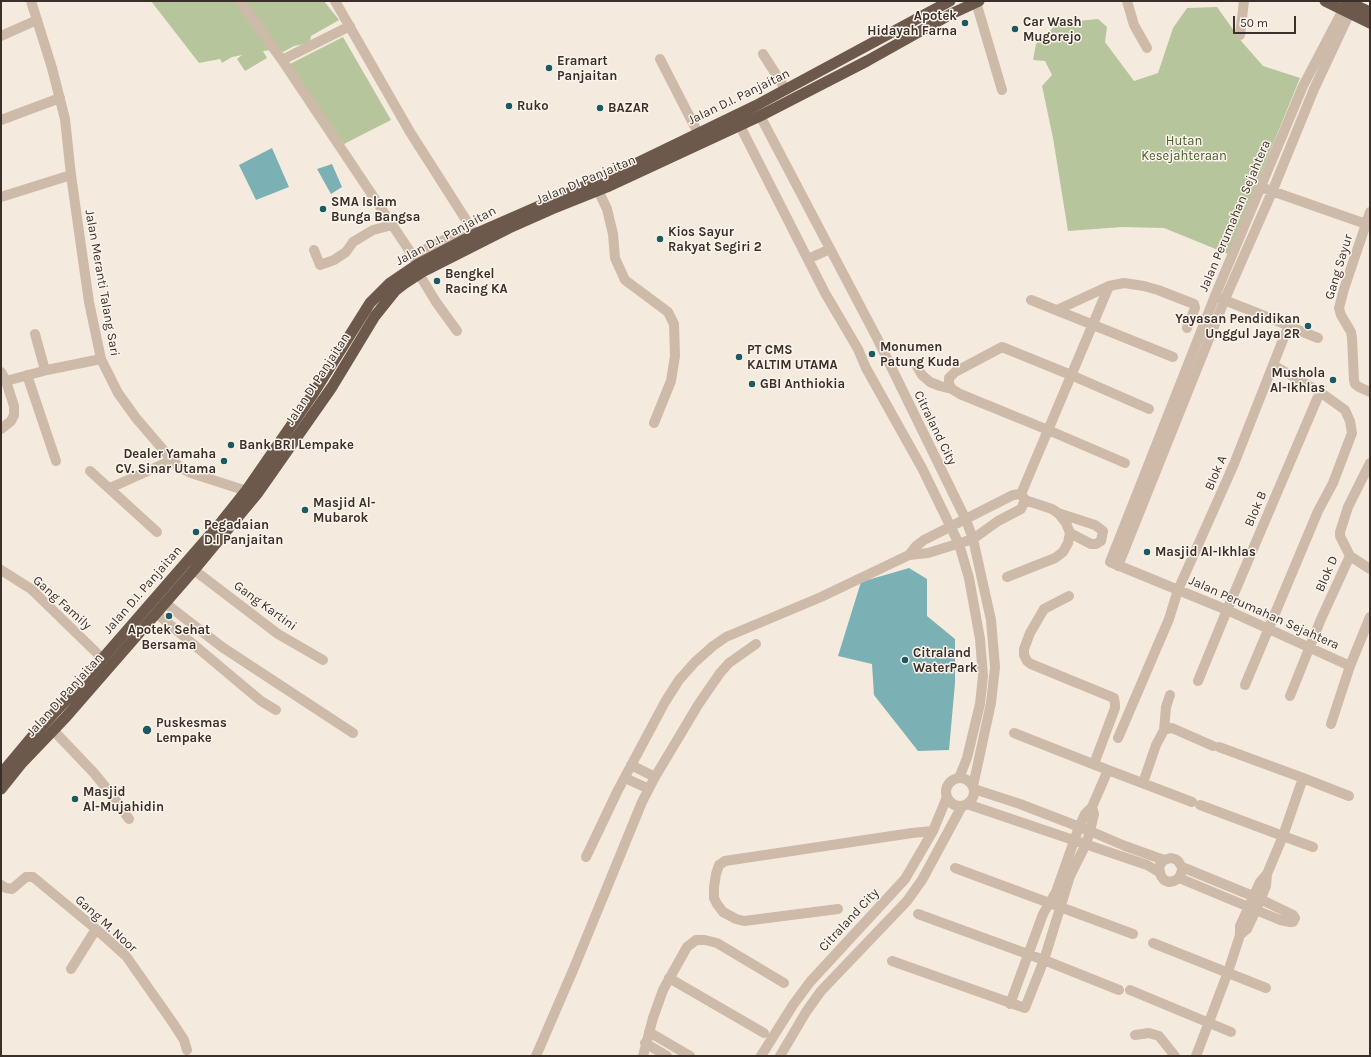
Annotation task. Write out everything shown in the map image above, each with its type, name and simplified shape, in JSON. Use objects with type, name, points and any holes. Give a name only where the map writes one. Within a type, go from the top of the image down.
[{"type":"highway","name":"Jalan D.I. Panjaitan","points":[[758,111],[786,90],[950,1]]},
{"type":"highway","points":[[1325,1],[1370,12]]},
{"type":"highway","points":[[758,111],[868,61],[951,14],[977,2]]},
{"type":"highway","points":[[1348,6],[1370,23]]},
{"type":"highway","name":"Jalan DI Panjaitan","points":[[1,789],[21,764],[53,730],[194,570],[251,492],[332,387],[370,324],[386,301],[418,266],[552,209],[597,186],[758,111]]},
{"type":"highway","name":"Jalan D.I. Panjaitan","points":[[418,266],[440,247],[472,231],[597,186],[634,165],[698,133],[738,121]]},
{"type":"highway","name":"Jalan D.I. Panjaitan","points":[[1,774],[222,521],[251,492]]},
{"type":"highway","points":[[134,621],[143,628]]},
{"type":"street","name":"Jalan Meranti Talang Sari","points":[[31,1],[65,119],[71,175],[89,302],[101,360],[118,393],[145,429],[172,460],[180,467],[191,473],[251,492]]},
{"type":"street","points":[[240,1],[282,60],[392,225],[418,266],[436,302],[457,331]]},
{"type":"street","points":[[335,1],[410,132],[472,231]]},
{"type":"street","points":[[1128,1],[1134,25],[1147,48]]},
{"type":"street","points":[[1240,35],[1244,1]]},
{"type":"street","points":[[977,2],[1002,90]]},
{"type":"street","name":"Jalan Perumahan Sejahtera","points":[[1348,6],[1303,86],[1215,296],[1110,562],[1227,610],[1350,666],[1370,617]]},
{"type":"street","name":"Jalan Perumahan Sejahtera","points":[[1118,566],[1225,299],[1272,192],[1348,6]]},
{"type":"street","points":[[1,36],[13,29],[37,20]]},
{"type":"street","points":[[282,60],[350,26]]},
{"type":"street","points":[[763,54],[786,90]]},
{"type":"street","points":[[660,59],[698,133]]},
{"type":"street","points":[[1,120],[60,98]]},
{"type":"street","name":"Citraland City","points":[[758,111],[877,338],[966,520],[973,539],[991,620],[995,667],[991,704],[973,787],[973,798],[965,805],[922,880],[907,901],[821,991],[806,1012],[780,1056]]},
{"type":"street","name":"Citraland City","points":[[738,121],[825,293],[905,435],[959,544],[970,586],[980,639],[983,676],[980,704],[967,758],[959,778],[952,780],[947,786],[947,797],[933,831],[924,848],[905,879],[810,982],[793,1005],[761,1056]]},
{"type":"street","points":[[1,197],[71,175]]},
{"type":"street","points":[[597,186],[606,209],[612,234],[615,258],[625,280],[668,312],[674,324],[675,356],[671,381],[654,423]]},
{"type":"street","name":"Gang Sayur","points":[[1261,188],[1366,224],[1344,289],[1340,308],[1341,315],[1351,332],[1355,384],[1370,392]]},
{"type":"street","points":[[1366,224],[1370,212]]},
{"type":"street","points":[[314,250],[320,265],[334,260],[346,252],[353,242],[373,230],[392,225]]},
{"type":"street","points":[[808,259],[830,249]]},
{"type":"street","points":[[1057,310],[1109,286],[1124,283],[1144,286],[1194,304],[1195,308],[1187,328]]},
{"type":"street","points":[[586,856],[664,702],[679,680],[695,662],[714,646],[726,637],[821,597],[909,555],[928,554],[973,539],[998,521],[1021,509],[1023,497],[1048,430],[1109,286]]},
{"type":"street","points":[[1215,296],[1318,338]]},
{"type":"street","points":[[1031,300],[1173,357]]},
{"type":"street","name":"Blok A","points":[[1118,738],[1169,619],[1178,590],[1234,464],[1288,326]]},
{"type":"street","points":[[35,334],[45,370]]},
{"type":"street","points":[[952,389],[949,384],[949,378],[955,372],[1002,347],[1149,409]]},
{"type":"street","points":[[1,429],[11,421],[14,415],[14,406],[4,376],[27,375],[45,370],[101,360]]},
{"type":"street","points":[[915,363],[922,375],[930,382],[952,389],[960,394],[1125,463]]},
{"type":"street","points":[[1245,685],[1318,511],[1333,483],[1352,433],[1350,421],[1345,410],[1320,392],[1273,365]]},
{"type":"street","points":[[27,375],[56,461]]},
{"type":"street","name":"Blok B","points":[[1198,681],[1320,392]]},
{"type":"street","points":[[110,488],[172,460]]},
{"type":"street","name":"Blok D","points":[[1290,696],[1350,556],[1340,536],[1340,532],[1348,507],[1370,463]]},
{"type":"street","points":[[90,471],[157,532]]},
{"type":"street","points":[[909,555],[916,546],[1013,494],[1052,509],[1058,513],[1095,525],[1103,531],[1101,540],[1096,544],[1091,544],[1070,533]]},
{"type":"street","points":[[1007,577],[1054,558],[1063,552],[1068,543],[1070,533],[1066,524],[1058,513]]},
{"type":"street","points":[[1350,556],[1370,568]]},
{"type":"street","name":"Gang Family","points":[[1,570],[30,589],[102,658]]},
{"type":"street","name":"Gang Kartini","points":[[194,570],[278,634],[323,660]]},
{"type":"street","points":[[1069,596],[1044,609],[1040,613],[1030,633],[1024,649],[1024,655],[1027,661],[1031,664],[1114,698],[1116,704],[1115,708],[1094,764]]},
{"type":"street","points":[[165,603],[218,644],[353,733]]},
{"type":"street","points":[[156,614],[261,701],[276,710]]},
{"type":"street","points":[[536,1056],[574,968],[621,851],[642,802],[655,777],[698,705],[720,673],[729,663],[756,644]]},
{"type":"street","points":[[1331,724],[1350,666]]},
{"type":"street","points":[[1143,783],[1156,745],[1164,730],[1166,707],[1170,695]]},
{"type":"street","points":[[1164,730],[1172,728],[1216,747],[1349,796]]},
{"type":"street","points":[[53,730],[94,773],[129,819]]},
{"type":"street","points":[[1014,734],[1313,847]]},
{"type":"street","points":[[631,765],[655,777]]},
{"type":"street","points":[[1010,1004],[1043,914],[1056,892],[1079,827],[1085,814],[1092,807],[1108,770]]},
{"type":"street","points":[[625,778],[649,789]]},
{"type":"street","points":[[959,778],[966,779],[973,787],[1090,831],[1125,846],[1164,860],[1172,858],[1176,859],[1182,867],[1257,898],[1293,915],[1295,918],[1293,922],[1280,920],[1179,878]]},
{"type":"street","points":[[1196,1056],[1228,972],[1240,935],[1247,928],[1257,898],[1266,886],[1268,874],[1303,778]]},
{"type":"street","points":[[947,797],[953,804],[965,805],[1001,816],[1147,866],[1159,872],[1164,880],[1169,882],[1179,878],[1182,867]]},
{"type":"street","points":[[1001,816],[1008,800]]},
{"type":"street","points":[[892,960],[1010,1004],[1023,1008],[1026,1007],[1044,960],[1070,876],[1086,844],[1094,814],[1092,807]]},
{"type":"street","points":[[838,909],[744,921],[723,912],[717,904],[714,898],[716,874],[720,864],[725,861],[933,831]]},
{"type":"street","points":[[924,848],[936,855]]},
{"type":"street","points":[[1159,872],[1160,865],[1164,860]]},
{"type":"street","points":[[955,868],[1133,934]]},
{"type":"street","name":"Gang M. Noor","points":[[1,885],[12,889],[26,877],[33,877],[96,929],[126,956],[174,1023],[184,1040],[187,1050]]},
{"type":"street","points":[[918,914],[1044,960],[1119,990]]},
{"type":"street","points":[[71,969],[96,929]]},
{"type":"street","points":[[643,1056],[645,1043],[659,999],[687,947],[696,940],[705,940],[717,943],[784,983]]},
{"type":"street","points":[[1154,943],[1266,988]]},
{"type":"street","points":[[669,978],[764,1033]]},
{"type":"street","points":[[1130,990],[1231,1032]]},
{"type":"street","points":[[649,1032],[690,1056]]},
{"type":"street","points":[[1135,1035],[1150,1033],[1159,1036],[1175,1056]]},
{"type":"street","points":[[645,1043],[667,1056]]},
{"type":"green space","points":[[151,1],[324,1],[339,20],[311,36],[310,43],[294,46],[283,52],[279,49],[263,51],[267,58],[245,71],[237,59],[242,55],[232,57],[222,63],[220,59],[199,63]]},
{"type":"green space","name":"Hutan Kesejahteraan","points":[[1217,7],[1242,42],[1263,66],[1300,78],[1228,254],[1164,228],[1122,227],[1068,231],[1053,138],[1042,86],[1052,75],[1045,61],[1033,60],[1036,44],[1058,23],[1098,19],[1107,27],[1105,42],[1134,81],[1158,73],[1173,28],[1187,8]]},
{"type":"green space","points":[[343,37],[391,120],[344,144],[288,65]]},
{"type":"water","points":[[272,148],[289,187],[256,200],[239,165]]},
{"type":"water","points":[[332,164],[342,187],[331,194],[317,169]]},
{"type":"water","name":"Citraland WaterPark","points":[[909,568],[927,579],[927,616],[955,639],[955,683],[949,750],[918,751],[874,695],[872,664],[838,656],[861,582]]},
{"type":"place","name":"Apotek Hidayah Farna","points":[[965,23]]},
{"type":"place","name":"Car Wash Mugorejo","points":[[1015,29]]},
{"type":"place","name":"Eramart Panjaitan","points":[[549,68]]},
{"type":"place","name":"Ruko","points":[[509,106]]},
{"type":"place","name":"BAZAR","points":[[600,108]]},
{"type":"place","name":"SMA Islam Bunga Bangsa","points":[[323,209]]},
{"type":"place","name":"Kios Sayur Rakyat Segiri 2","points":[[660,239]]},
{"type":"place","name":"Bengkel Racing KA","points":[[437,281]]},
{"type":"place","name":"Yayasan Pendidikan Unggul Jaya 2R","points":[[1308,326]]},
{"type":"place","name":"Monumen Patung Kuda","points":[[872,354]]},
{"type":"place","name":"PT CMS KALTIM UTAMA","points":[[739,357]]},
{"type":"place","name":"Mushola Al-Ikhlas","points":[[1333,380]]},
{"type":"place","name":"GBI Anthiokia","points":[[752,384]]},
{"type":"place","name":"Bank BRI Lempake","points":[[231,445]]},
{"type":"place","name":"Dealer Yamaha CV. Sinar Utama","points":[[224,461]]},
{"type":"place","name":"Masjid Al- Mubarok","points":[[305,510]]},
{"type":"place","name":"Pegadaian D.I Panjaitan","points":[[196,532]]},
{"type":"place","name":"Masjid Al-Ikhlas","points":[[1147,552]]},
{"type":"place","name":"Apotek Sehat Bersama","points":[[169,616]]},
{"type":"place","name":"Citraland WaterPark","points":[[905,660]]},
{"type":"place","name":"Puskesmas Lempake","points":[[147,730]]},
{"type":"place","name":"Masjid Al-Mujahidin","points":[[75,799]]}]
